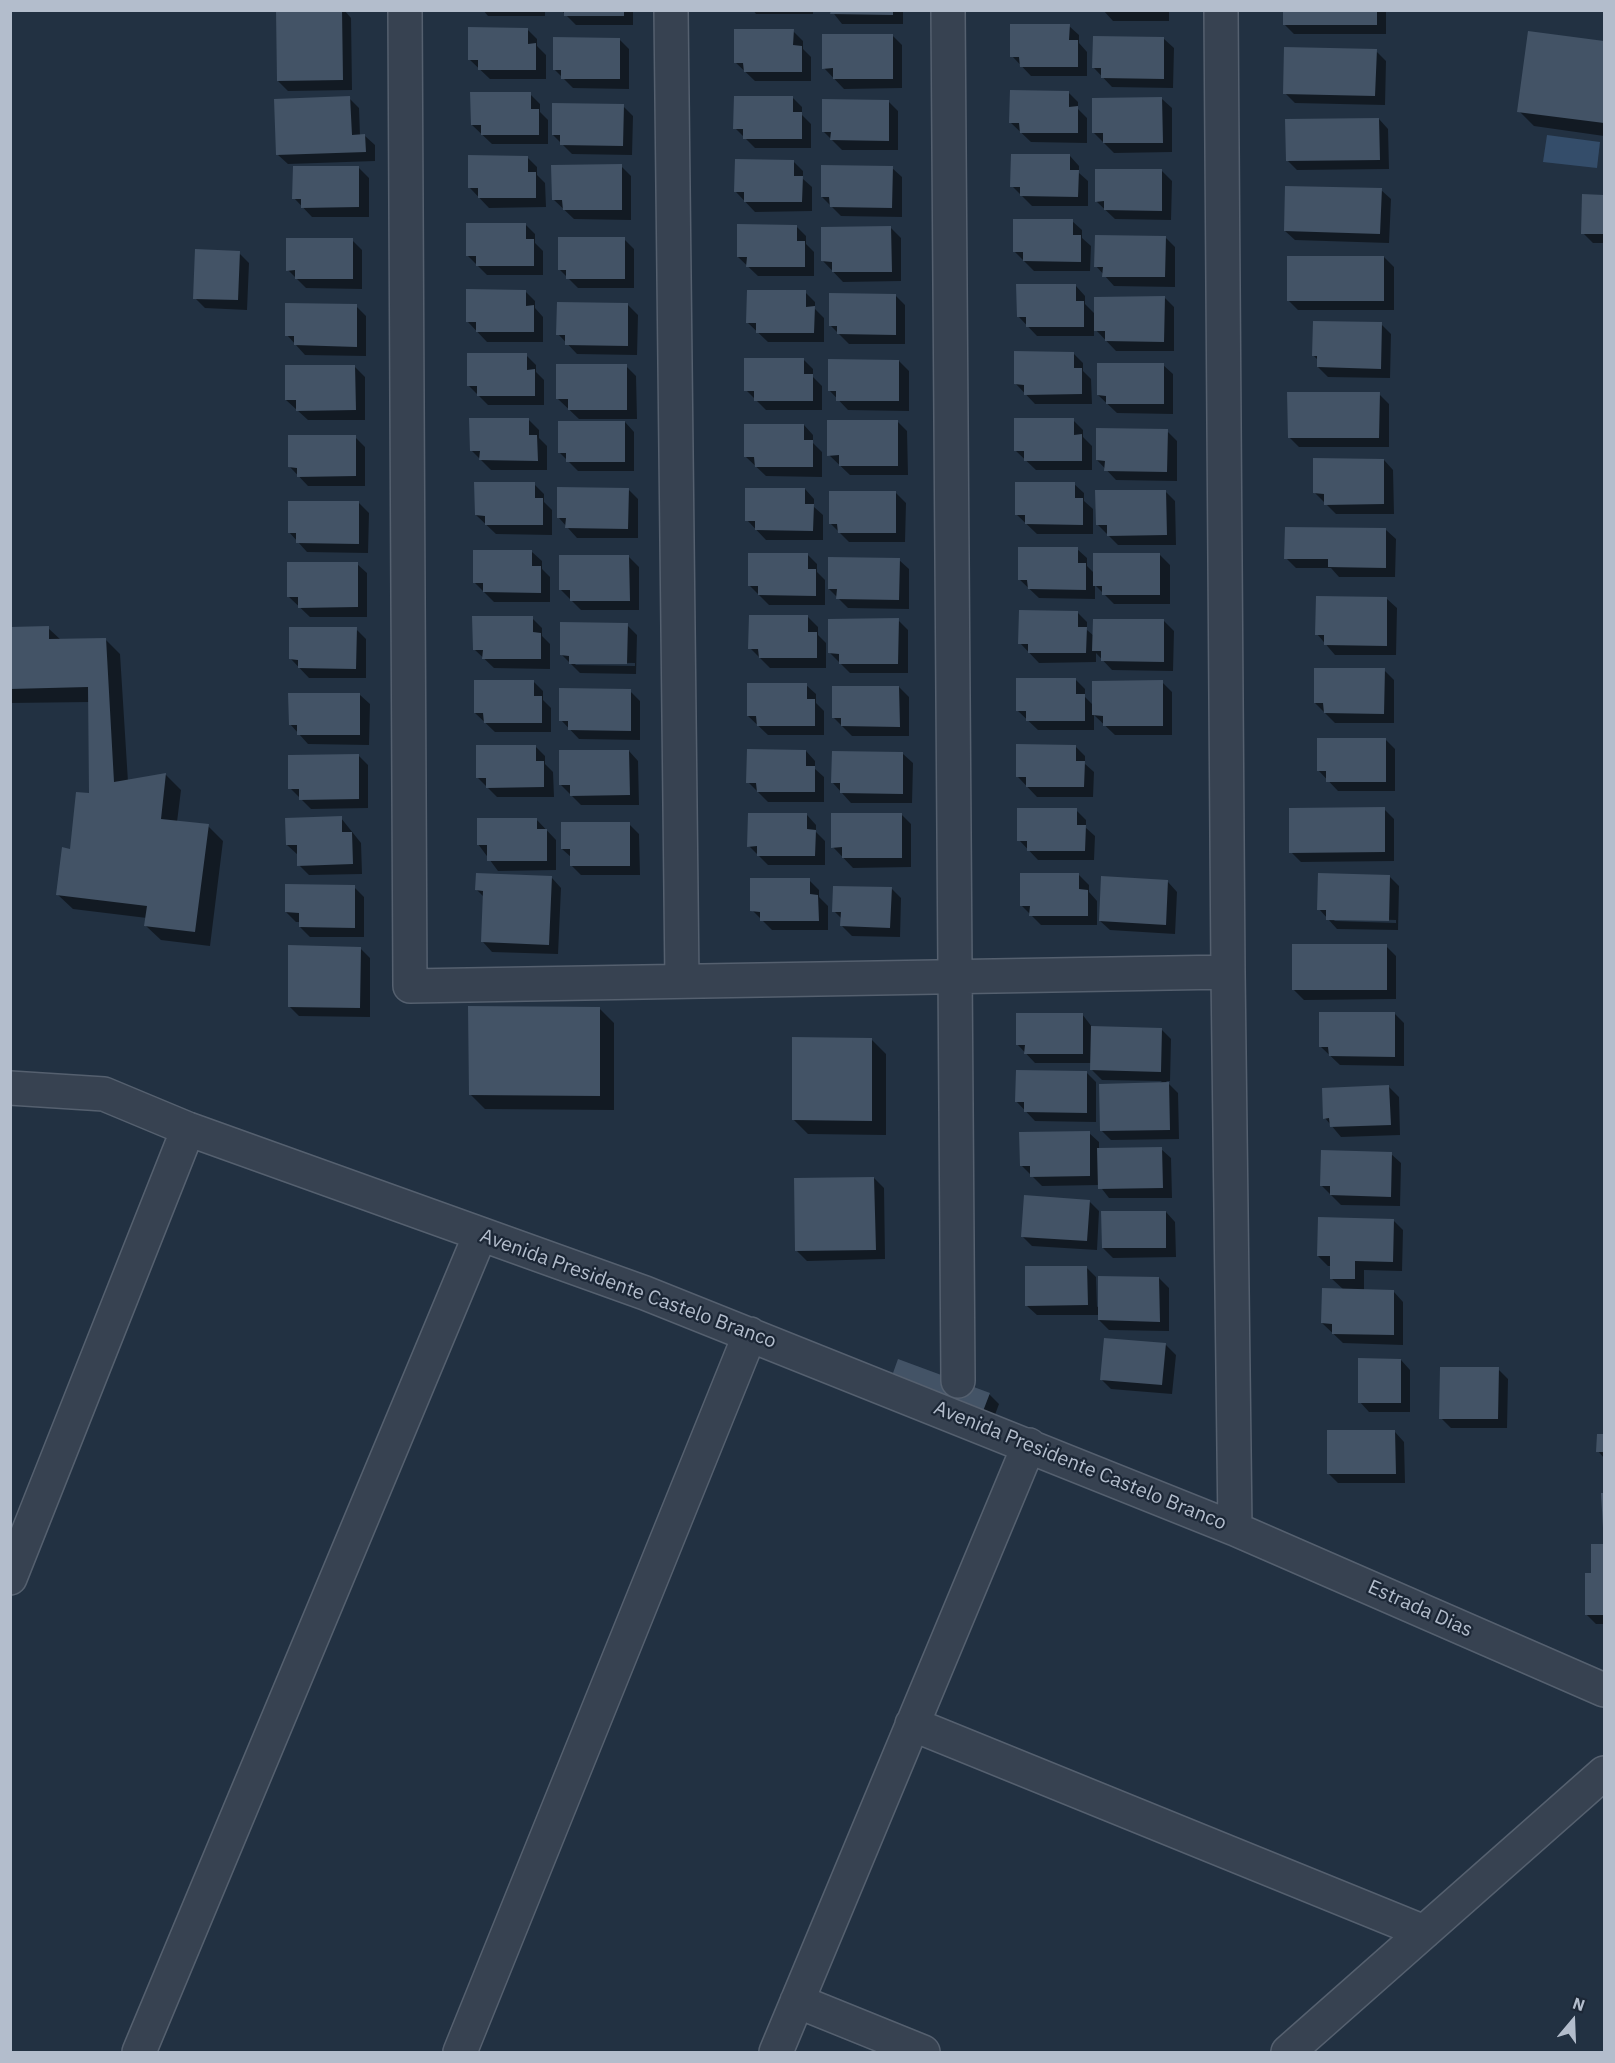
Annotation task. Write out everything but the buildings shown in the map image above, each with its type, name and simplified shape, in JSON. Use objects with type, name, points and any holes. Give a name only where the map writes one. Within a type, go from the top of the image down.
[{"type":"street","points":[[405,10],[410,986],[1228,972]]},
{"type":"street","points":[[671,10],[682,981]]},
{"type":"street","points":[[948,10],[956,976],[956,1402]]},
{"type":"street","points":[[1221,10],[1228,972],[1235,1529]]},
{"type":"street","name":"Avenida Presidente Castelo Branco","points":[[10,1088],[105,1094],[188,1129],[750,1334],[956,1402],[1029,1445],[1235,1529]]},
{"type":"street","points":[[10,1578],[188,1129]]},
{"type":"street","points":[[139,2052],[480,1235]]},
{"type":"street","points":[[460,2052],[750,1334]]},
{"type":"street","points":[[776,2052],[1029,1445]]},
{"type":"street","name":"Estrada Dias","points":[[1235,1529],[1605,1690]]},
{"type":"street","points":[[912,1724],[1424,1932]]},
{"type":"street","points":[[1288,2052],[1605,1773]]},
{"type":"street","points":[[797,2001],[923,2052]]},
{"type":"water","points":[[1547,135],[1600,142],[1597,168],[1543,162]]}]
